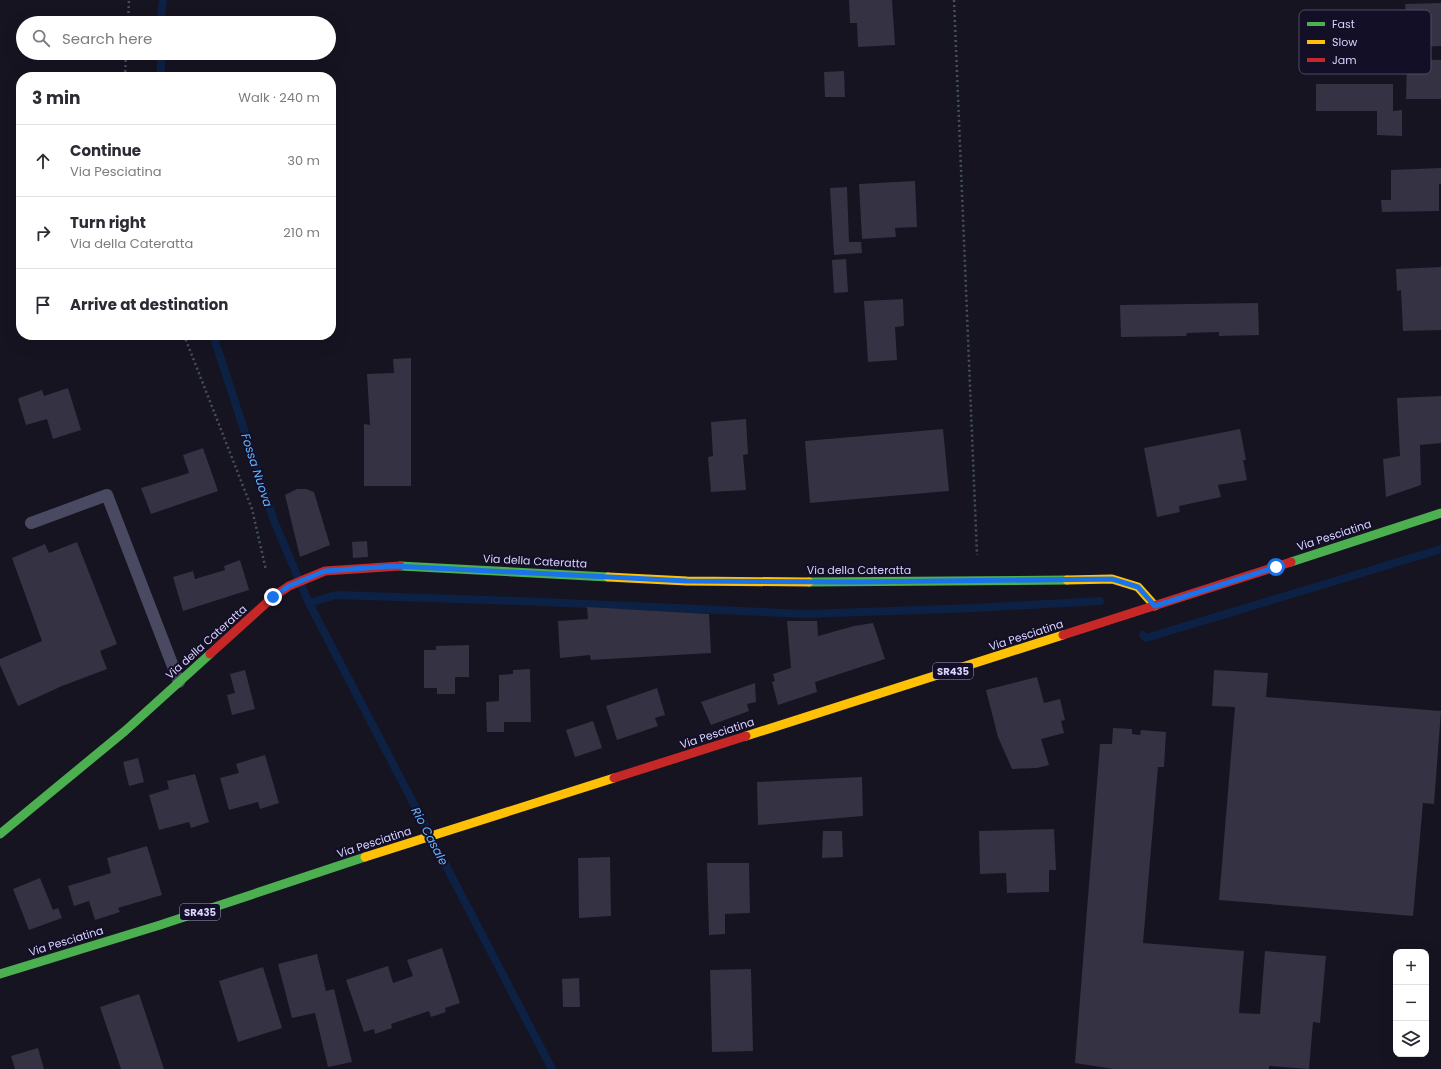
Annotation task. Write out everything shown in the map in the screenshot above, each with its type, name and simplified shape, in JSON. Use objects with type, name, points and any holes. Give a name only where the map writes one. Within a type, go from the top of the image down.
[{"type":"main road","name":"Via Pesciatina","points":[[0,974],[160,925],[398,846],[1155,606],[1441,513]]},
{"type":"main road","name":"Via della Cateratta","points":[[0,834],[125,731],[273,597],[289,586],[325,571],[394,566],[687,581],[856,582],[1112,579],[1138,587],[1155,606]]},
{"type":"lane","points":[[31,523],[107,494],[179,682]]},
{"type":"path","points":[[128,16],[129,0]]},
{"type":"path","points":[[954,0],[978,581]]},
{"type":"path","points":[[125,72],[126,60]]},
{"type":"path","points":[[186,340],[252,509],[273,597]]},
{"type":"building","points":[[849,0],[892,0],[895,45],[858,47],[857,23],[850,23]]},
{"type":"building","points":[[1441,3],[1441,46],[1431,46],[1431,10],[1405,10],[1405,4]]},
{"type":"building","points":[[1431,60],[1441,60],[1441,99],[1406,99],[1407,74],[1431,74]]},
{"type":"building","points":[[844,71],[845,97],[825,97],[824,72]]},
{"type":"building","points":[[1316,84],[1393,84],[1393,111],[1402,110],[1402,136],[1377,135],[1377,111],[1316,111]]},
{"type":"building","points":[[1441,168],[1441,184],[1439,184],[1439,211],[1382,212],[1381,200],[1391,200],[1391,170]]},
{"type":"building","points":[[915,181],[917,227],[895,228],[896,237],[862,239],[859,184]]},
{"type":"building","points":[[847,187],[849,242],[861,242],[862,253],[834,255],[830,188]]},
{"type":"building","points":[[846,259],[848,292],[834,293],[832,260]]},
{"type":"building","points":[[1441,267],[1441,330],[1403,331],[1401,290],[1397,291],[1396,269]]},
{"type":"building","points":[[903,299],[904,326],[895,327],[897,360],[868,362],[864,301]]},
{"type":"building","points":[[1258,303],[1259,335],[1219,336],[1219,332],[1187,333],[1186,336],[1121,337],[1120,305]]},
{"type":"building","points":[[411,358],[411,486],[364,486],[364,424],[370,425],[367,374],[394,373],[393,359]]},
{"type":"building","points":[[68,388],[81,430],[53,439],[47,419],[26,425],[18,399],[19,398],[42,390],[44,396]]},
{"type":"building","points":[[1441,396],[1441,443],[1420,445],[1421,485],[1386,497],[1383,459],[1400,456],[1397,398]]},
{"type":"building","points":[[746,419],[748,454],[743,455],[746,490],[711,492],[708,457],[713,456],[711,422]]},
{"type":"building","points":[[943,429],[949,491],[810,503],[805,441]]},
{"type":"building","points":[[1240,429],[1246,460],[1243,460],[1247,480],[1218,485],[1221,497],[1179,506],[1180,512],[1157,517],[1144,448]]},
{"type":"building","points":[[203,448],[218,491],[151,514],[141,488],[189,473],[183,455]]},
{"type":"building","points":[[297,489],[306,489],[314,492],[330,545],[300,557],[285,495]]},
{"type":"building","points":[[367,541],[368,557],[353,558],[352,542]]},
{"type":"building","points":[[77,542],[117,644],[100,651],[107,669],[62,686],[18,706],[0,665],[0,659],[42,641],[12,558],[45,544],[49,553]]},
{"type":"building","points":[[240,560],[249,590],[183,611],[173,577],[193,571],[195,579],[225,570],[224,566]]},
{"type":"building","points":[[587,607],[709,614],[711,653],[591,660],[590,655],[560,658],[558,621],[588,619]]},
{"type":"building","points":[[787,621],[817,621],[818,636],[854,626],[873,623],[885,659],[815,682],[817,692],[778,705],[772,682],[775,681],[773,674],[791,668]]},
{"type":"building","points":[[469,645],[469,677],[455,677],[455,694],[437,694],[437,688],[424,688],[424,650],[436,650],[436,646]]},
{"type":"building","points":[[530,669],[531,722],[504,722],[504,732],[487,732],[486,702],[499,701],[499,675],[513,674],[513,670]]},
{"type":"building","points":[[245,670],[255,709],[232,715],[227,695],[235,693],[230,674]]},
{"type":"building","points":[[1214,670],[1268,673],[1266,697],[1441,711],[1434,804],[1423,803],[1413,916],[1219,900],[1235,707],[1212,706]]},
{"type":"building","points":[[1037,677],[1044,703],[1060,699],[1065,720],[1061,721],[1064,733],[1041,739],[1049,765],[1037,768],[1012,769],[998,737],[986,690]]},
{"type":"building","points":[[755,683],[756,702],[747,704],[749,711],[711,725],[701,702]]},
{"type":"building","points":[[657,688],[665,715],[655,718],[658,726],[617,740],[606,706]]},
{"type":"building","points":[[593,721],[602,748],[575,757],[566,730]]},
{"type":"building","points":[[1113,728],[1132,729],[1132,734],[1140,735],[1141,730],[1166,732],[1164,767],[1158,767],[1143,943],[1244,951],[1239,1013],[1260,1014],[1265,951],[1326,956],[1320,1023],[1313,1022],[1309,1069],[1269,1066],[1269,1069],[1114,1069],[1075,1063],[1100,744],[1112,744]]},
{"type":"building","points":[[265,755],[279,803],[260,809],[258,802],[229,810],[220,778],[239,773],[236,764]]},
{"type":"building","points":[[138,758],[144,782],[129,786],[123,762]]},
{"type":"building","points":[[195,774],[209,822],[191,828],[189,822],[159,830],[149,795],[169,789],[167,781]]},
{"type":"building","points":[[862,777],[863,816],[758,825],[757,782]]},
{"type":"building","points":[[1054,829],[1056,870],[1049,870],[1049,892],[1007,893],[1006,873],[980,874],[979,831]]},
{"type":"building","points":[[823,831],[842,831],[843,857],[822,858]]},
{"type":"building","points":[[147,846],[162,895],[118,908],[120,912],[95,920],[89,901],[74,906],[68,886],[111,873],[107,858]]},
{"type":"building","points":[[610,857],[611,916],[579,918],[578,858]]},
{"type":"building","points":[[707,863],[749,863],[750,913],[725,914],[725,934],[709,935]]},
{"type":"building","points":[[40,878],[53,910],[58,908],[62,918],[29,930],[13,889]]},
{"type":"building","points":[[442,948],[460,1003],[445,1008],[446,1012],[431,1017],[429,1011],[391,1024],[392,1028],[375,1034],[374,1029],[364,1032],[346,980],[388,966],[393,983],[413,976],[407,960]]},
{"type":"building","points":[[317,954],[326,991],[334,989],[352,1062],[328,1067],[315,1013],[292,1018],[278,964]]},
{"type":"building","points":[[263,967],[282,1028],[238,1042],[219,981]]},
{"type":"building","points":[[751,969],[753,1051],[712,1052],[710,970]]},
{"type":"building","points":[[579,978],[580,1007],[563,1007],[562,979]]},
{"type":"building","points":[[139,994],[164,1069],[121,1069],[100,1007]]},
{"type":"building","points":[[38,1048],[44,1069],[15,1069],[11,1056]]},
{"type":"waterway","name":"Fossa Nuova","points":[[161,16],[163,0]]},
{"type":"waterway","name":"Fossa Nuova","points":[[161,60],[161,72]]},
{"type":"waterway","name":"Rio Casale","points":[[215,340],[274,521],[309,603],[552,1069]]},
{"type":"waterway","points":[[1143,635],[1146,638],[1441,549]]},
{"type":"waterway","points":[[309,603],[336,595],[520,601],[806,614],[975,608],[1100,601]]},
{"type":"traffic: fast","points":[[1291,562],[1441,513]]},
{"type":"traffic: fast","points":[[400,566],[608,577]]},
{"type":"traffic: fast","points":[[809,582],[1067,580]]},
{"type":"traffic: fast","points":[[0,834],[125,731],[210,654]]},
{"type":"traffic: fast","points":[[0,974],[160,925],[365,857]]},
{"type":"traffic: slow","points":[[608,577],[687,581],[809,582]]},
{"type":"traffic: slow","points":[[1067,580],[1112,579],[1138,587],[1155,606]]},
{"type":"traffic: slow","points":[[746,736],[1063,635]]},
{"type":"traffic: slow","points":[[365,857],[614,778]]},
{"type":"traffic: jam","points":[[1063,635],[1291,562]]},
{"type":"traffic: jam","points":[[210,654],[273,597],[289,586],[325,571],[400,566]]},
{"type":"traffic: jam","points":[[614,778],[746,736]]},
{"type":"route","points":[[273,597],[289,586],[325,571],[394,566],[687,581],[856,582],[1112,579],[1138,587],[1155,606],[1276,567]]}]
